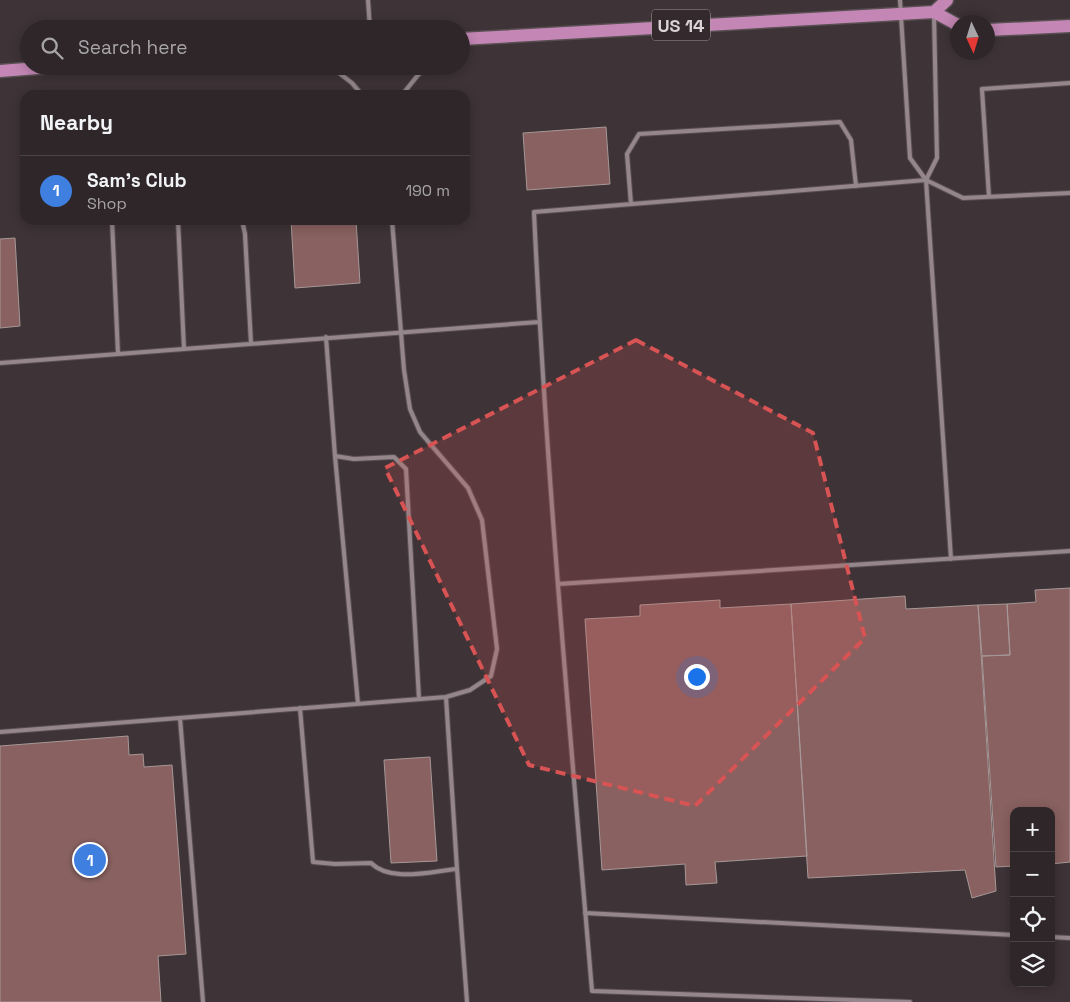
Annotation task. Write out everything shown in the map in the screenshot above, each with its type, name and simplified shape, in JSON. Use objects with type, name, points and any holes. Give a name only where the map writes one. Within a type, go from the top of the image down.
[{"type":"main road","points":[[947,0],[933,9],[950,20]]},
{"type":"main road","name":"US 14","points":[[470,40],[901,14],[933,9]]},
{"type":"main road","points":[[995,30],[1070,26]]},
{"type":"main road","points":[[0,71],[20,69]]},
{"type":"lane","points":[[368,0],[369,20]]},
{"type":"lane","points":[[900,0],[910,158],[926,180],[963,198],[1070,193]]},
{"type":"lane","points":[[933,9],[937,158],[926,180],[951,558]]},
{"type":"lane","points":[[342,75],[358,90]]},
{"type":"lane","points":[[406,90],[418,75]]},
{"type":"lane","points":[[989,197],[982,89],[1070,83]]},
{"type":"lane","points":[[631,204],[627,154],[639,134],[840,122],[851,140],[856,186]]},
{"type":"lane","points":[[910,1002],[592,991],[558,584],[539,322],[534,212],[926,180]]},
{"type":"lane","points":[[112,225],[118,354]]},
{"type":"lane","points":[[178,225],[184,348]]},
{"type":"lane","points":[[243,225],[251,343]]},
{"type":"lane","points":[[0,732],[446,697],[470,690],[491,676],[497,649],[482,520],[468,488],[420,432],[410,409],[404,370],[392,225]]},
{"type":"lane","points":[[0,362],[539,322]]},
{"type":"lane","points":[[326,337],[358,704]]},
{"type":"lane","points":[[335,456],[354,459],[394,457],[406,469],[419,699]]},
{"type":"lane","points":[[558,584],[1070,551]]},
{"type":"lane","points":[[446,697],[467,1002]]},
{"type":"lane","points":[[300,708],[313,862],[335,864],[371,863],[378,871],[397,874],[458,869]]},
{"type":"lane","points":[[180,718],[203,1002]]},
{"type":"lane","points":[[585,913],[1010,935]]},
{"type":"lane","points":[[1055,937],[1070,938]]},
{"type":"highlighted area","points":[[636,340],[813,433],[865,638],[695,806],[529,765],[385,468]]},
{"type":"building","points":[[606,127],[610,184],[527,190],[523,133]]},
{"type":"building","points":[[291,225],[356,225],[360,283],[295,288]]},
{"type":"building","points":[[15,238],[20,326],[0,328],[0,239]]},
{"type":"building","points":[[1070,588],[1070,862],[1055,864],[1055,807],[1010,807],[1010,866],[996,867],[982,656],[1010,655],[1007,604],[1036,602],[1035,590]]},
{"type":"building","points":[[905,596],[906,609],[978,605],[996,891],[972,898],[965,870],[808,878],[791,604]]},
{"type":"building","points":[[720,600],[720,608],[791,604],[807,856],[715,862],[717,883],[686,885],[685,864],[602,870],[585,619],[640,616],[640,605]]},
{"type":"building","points":[[1007,604],[1010,655],[982,656],[978,605]]},
{"type":"building","points":[[128,736],[129,755],[143,754],[144,767],[172,765],[186,954],[158,956],[161,1002],[0,1002],[0,746]]},
{"type":"building","points":[[430,757],[437,861],[391,863],[384,760]]},
{"type":"place","name":"Sam's Club","points":[[90,860]]}]
